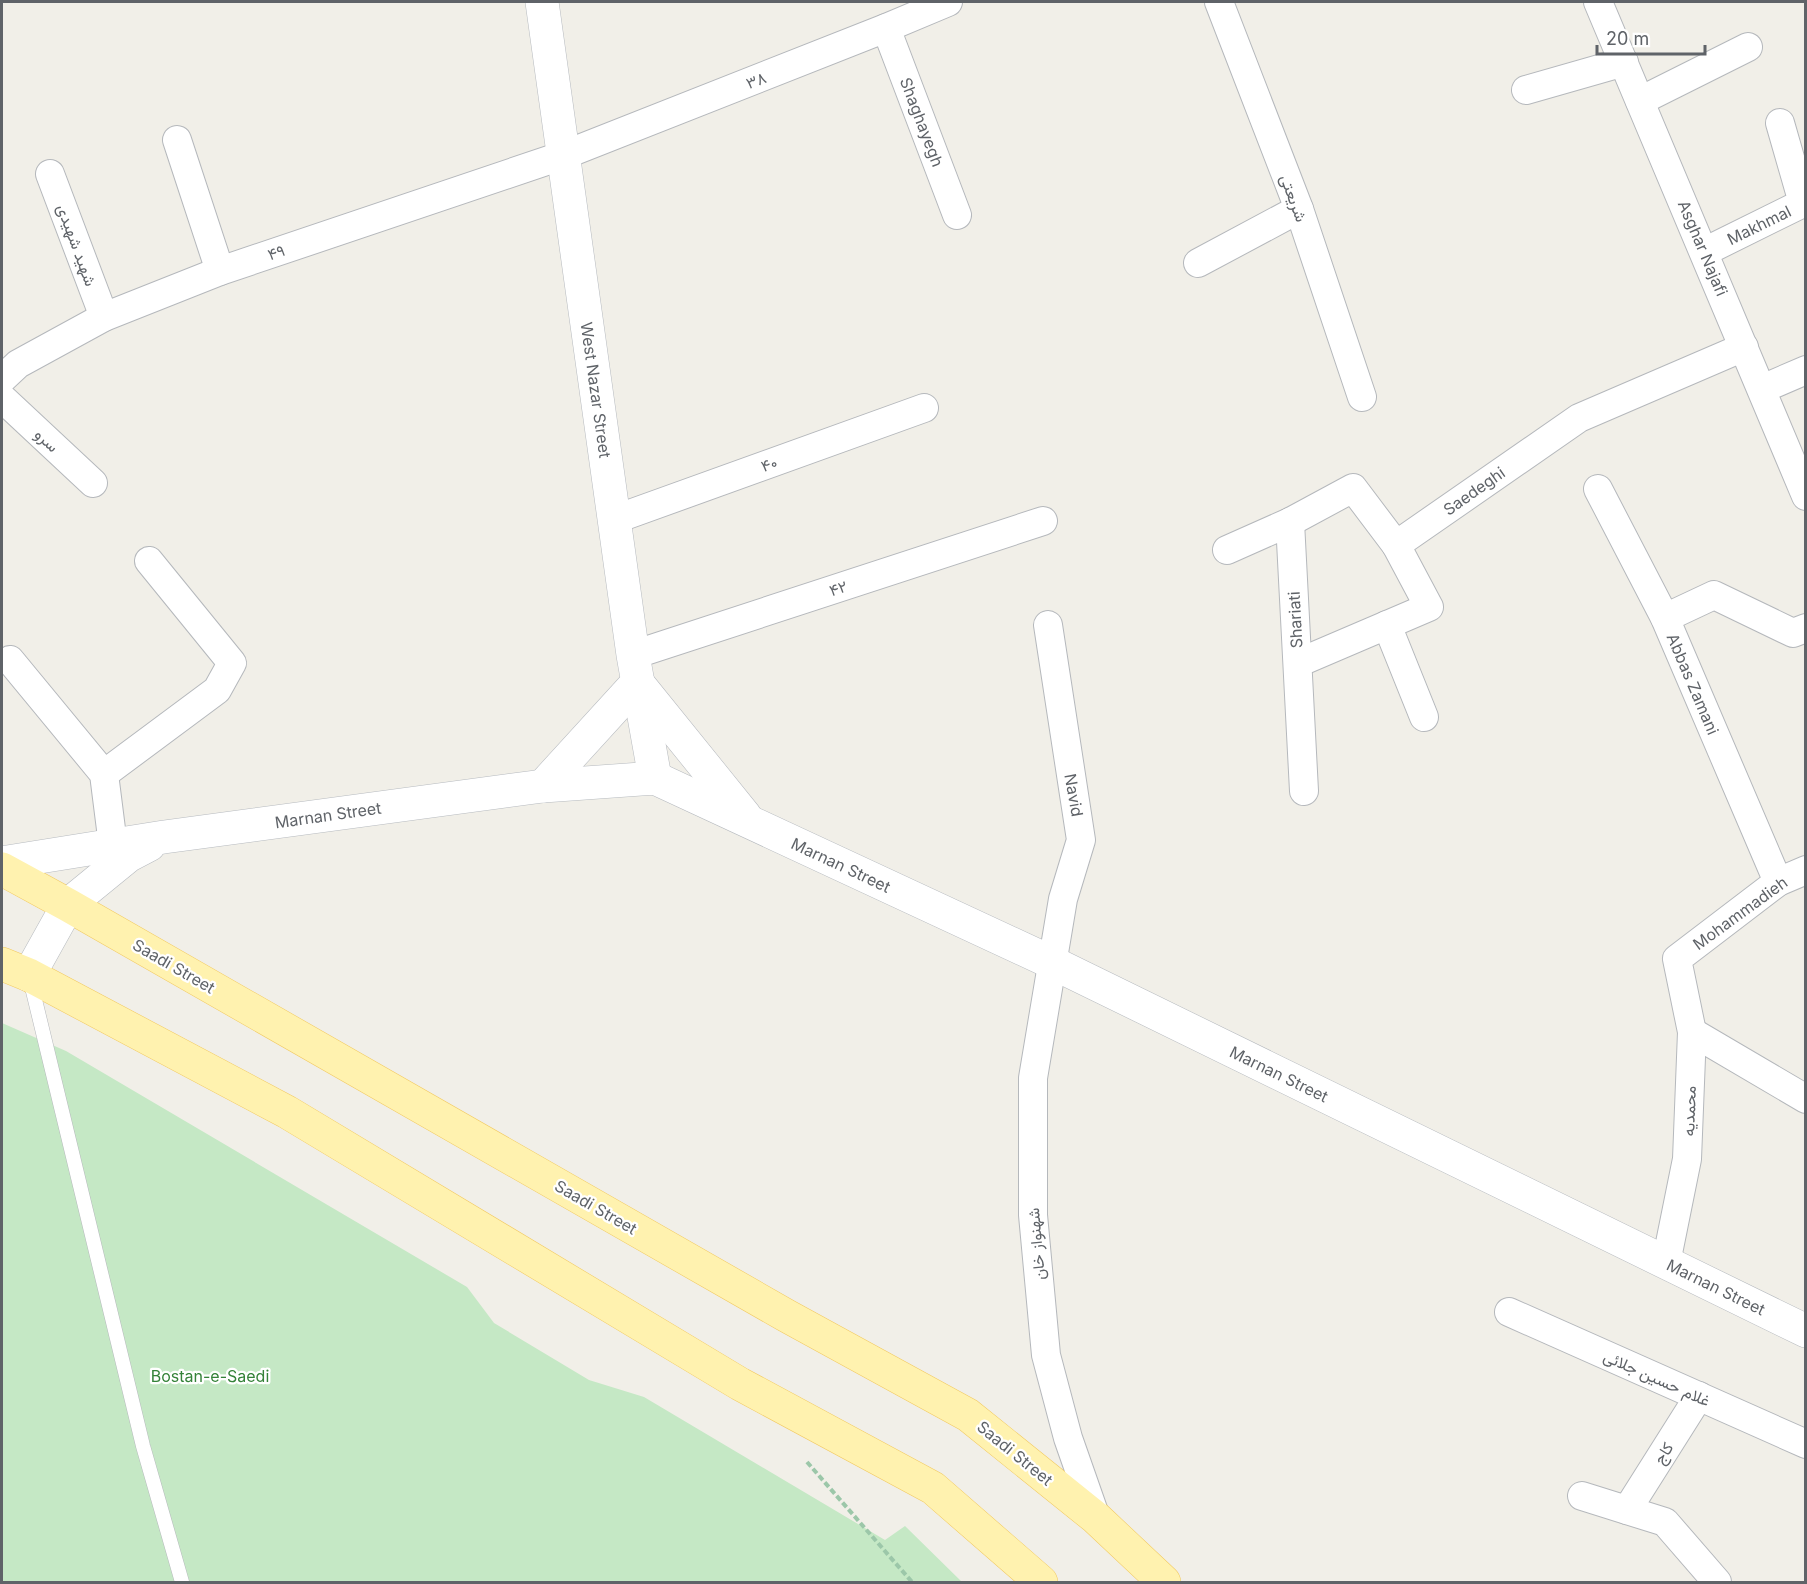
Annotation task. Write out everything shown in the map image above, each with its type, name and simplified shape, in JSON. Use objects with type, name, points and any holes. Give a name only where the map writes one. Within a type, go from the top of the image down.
[{"type":"main road","name":"West Nazar Street","points":[[542,2],[613,520],[635,669],[655,778]]},
{"type":"main road","points":[[543,786],[635,669],[751,823]]},
{"type":"main road","points":[[655,778],[751,823]]},
{"type":"main road","name":"Marnan Street","points":[[2,862],[164,837],[543,786],[655,778]]},
{"type":"main road","name":"Marnan Street","points":[[751,823],[1053,963],[1806,1331]]},
{"type":"main road","points":[[164,837],[128,856],[68,905],[16,970],[287,1112],[740,1384],[933,1488],[1041,1582]]},
{"type":"main road","name":"Saadi Street","points":[[2,869],[777,1310],[968,1415],[1096,1518],[1164,1582]]},
{"type":"main road","points":[[933,1488],[1010,1582]]},
{"type":"street","name":"۳۸","points":[[564,155],[948,2]]},
{"type":"street","name":"شریعتی","points":[[1219,2],[1299,209],[1362,397]]},
{"type":"street","name":"Asghar Najafi","points":[[1598,2],[1806,496]]},
{"type":"street","name":"Shaghayegh","points":[[886,28],[957,215]]},
{"type":"street","points":[[1640,101],[1748,47]]},
{"type":"street","points":[[1526,90],[1624,62]]},
{"type":"street","name":"Makhmal","points":[[1704,252],[1803,203],[1780,123]]},
{"type":"street","points":[[177,140],[220,271]]},
{"type":"street","name":"۴۹","points":[[2,379],[18,364],[104,317],[220,271],[564,155]]},
{"type":"street","name":"شهید شهیدی","points":[[50,174],[104,317]]},
{"type":"street","points":[[1198,263],[1299,209]]},
{"type":"street","name":"Saedeghi","points":[[1396,545],[1579,418],[1744,347]]},
{"type":"street","points":[[1762,389],[1806,370]]},
{"type":"street","name":"سرو","points":[[2,398],[93,483]]},
{"type":"street","name":"۴۰","points":[[613,520],[924,408]]},
{"type":"street","points":[[1227,550],[1290,522],[1353,488],[1396,545],[1429,607],[1298,663]]},
{"type":"street","name":"Abbas Zamani","points":[[1598,489],[1665,618],[1778,882]]},
{"type":"street","name":"۴۲","points":[[635,669],[1043,521]]},
{"type":"street","name":"Shariati","points":[[1290,522],[1304,791]]},
{"type":"street","points":[[104,774],[217,690],[232,663],[149,561]]},
{"type":"street","points":[[1665,618],[1714,594],[1793,633],[1806,628]]},
{"type":"street","name":"Navid","points":[[1048,625],[1081,840],[1064,899],[1053,963]]},
{"type":"street","points":[[1387,625],[1424,717]]},
{"type":"street","points":[[10,660],[104,774],[113,845]]},
{"type":"street","name":"Mohammadieh","points":[[1778,882],[1806,870]]},
{"type":"street","name":"محمدیه","points":[[1666,1263],[1688,1159],[1692,1032],[1677,959],[1778,882]]},
{"type":"street","name":"شهنواز خان","points":[[1053,963],[1033,1078],[1033,1215],[1047,1355],[1068,1438],[1096,1518]]},
{"type":"street","points":[[1692,1032],[1806,1099]]},
{"type":"street","name":"غلام حسین جلائی","points":[[1509,1312],[1806,1444]]},
{"type":"street","name":"کاج","points":[[1627,1510],[1699,1396]]},
{"type":"street","points":[[1582,1496],[1665,1522],[1717,1582]]},
{"type":"lane","points":[[16,970],[142,1446],[182,1582]]},
{"type":"path","points":[[802,1456],[912,1582]]},
{"type":"green space","name":"Bostan-e-Saedi","points":[[2,1023],[66,1051],[467,1287],[494,1323],[589,1380],[644,1397],[885,1540],[905,1526],[962,1582],[2,1582]]}]
